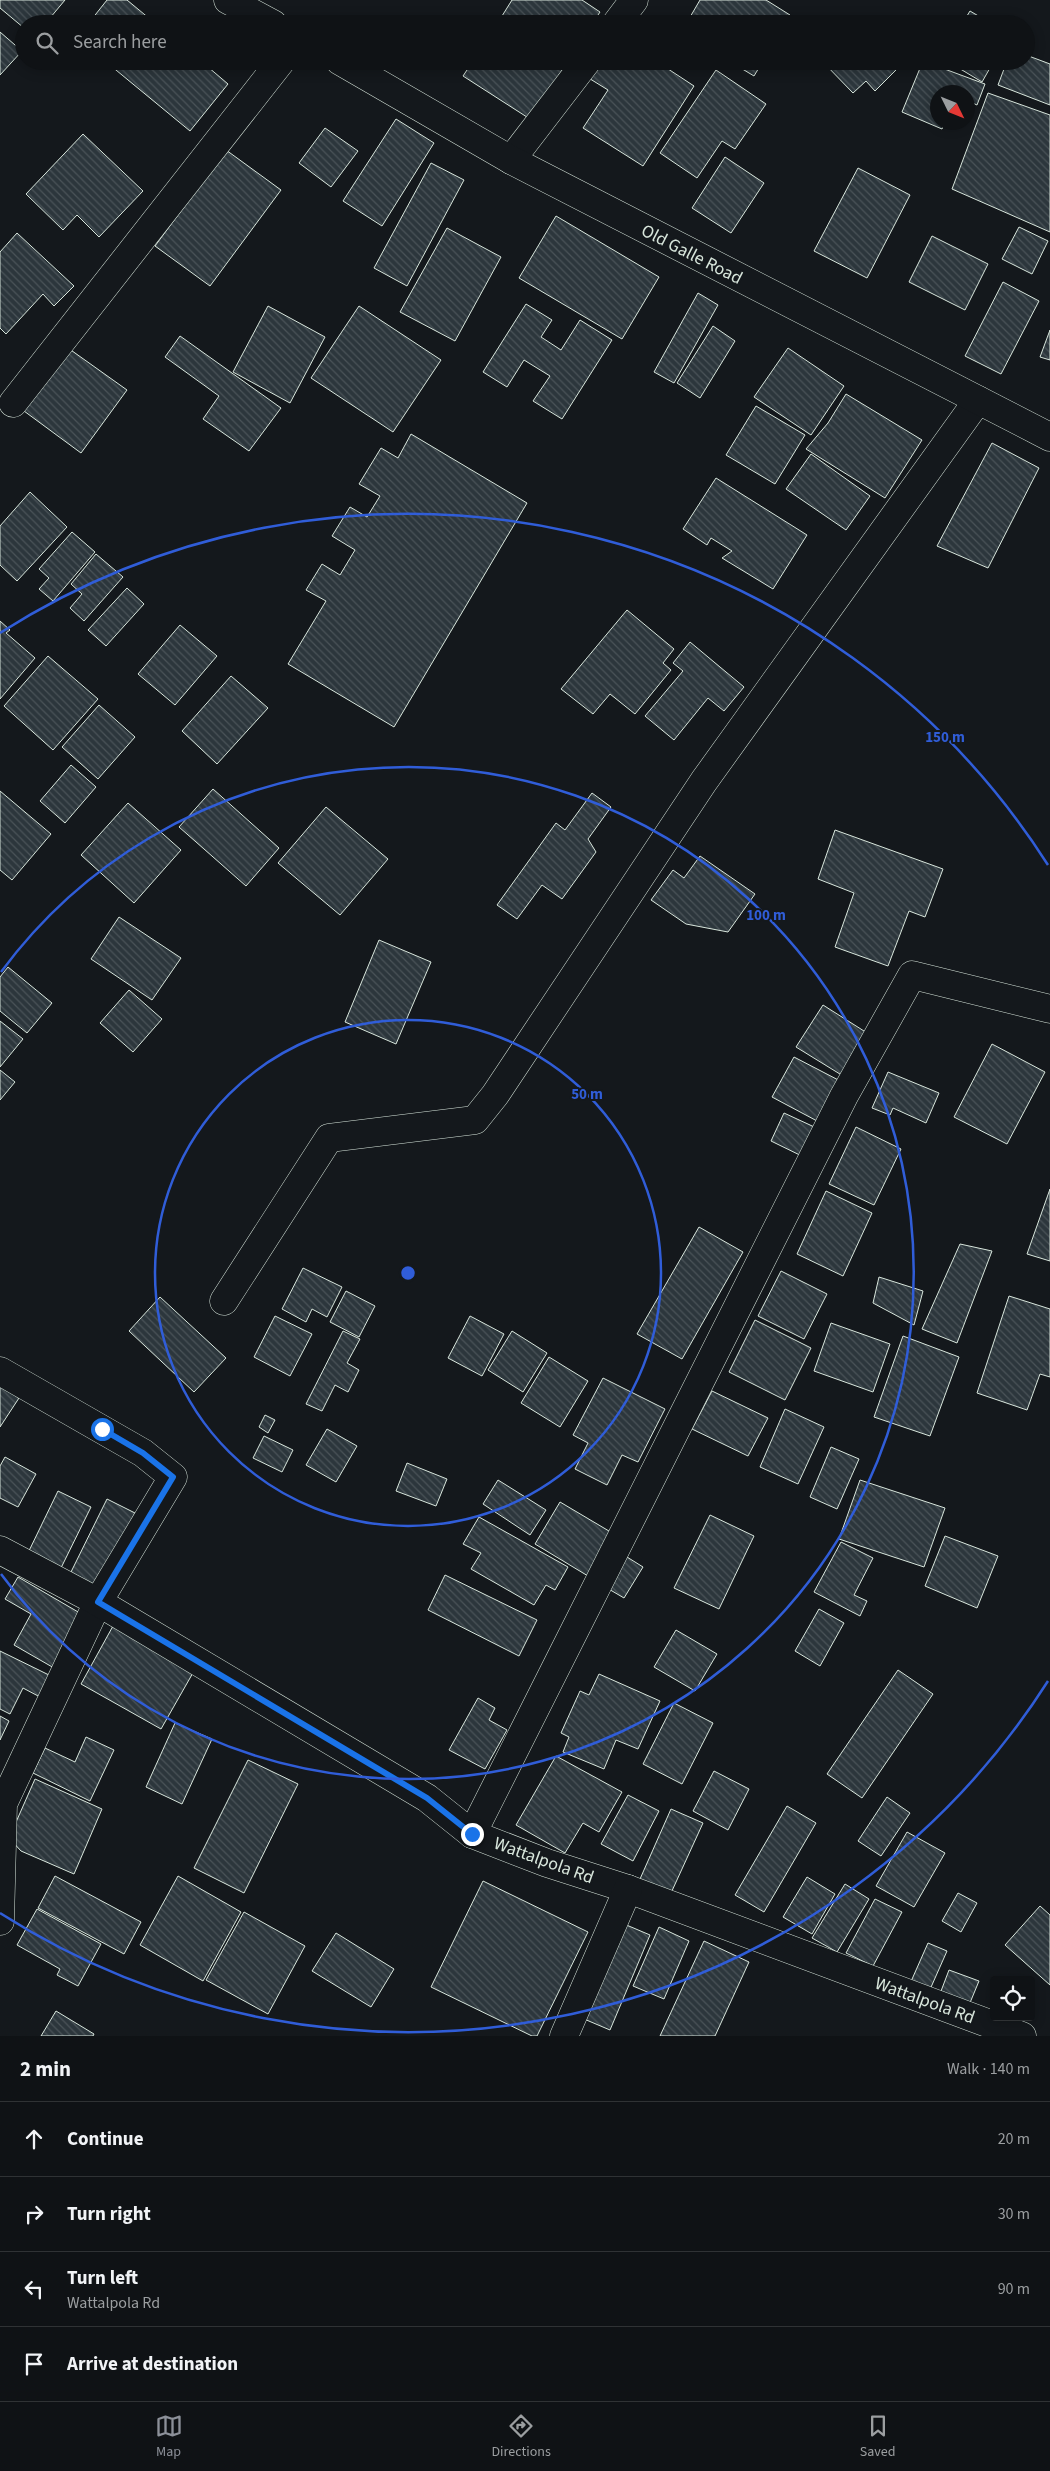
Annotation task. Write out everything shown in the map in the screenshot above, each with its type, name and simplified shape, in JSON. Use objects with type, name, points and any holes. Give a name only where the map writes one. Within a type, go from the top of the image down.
[{"type":"main road","points":[[228,0],[256,15]]},
{"type":"main road","points":[[623,15],[634,0]]},
{"type":"main road","points":[[13,403],[274,70]]},
{"type":"main road","name":"Old Galle Road","points":[[356,70],[511,160],[1050,437]]},
{"type":"main road","points":[[511,160],[580,70]]},
{"type":"main road","points":[[224,1301],[329,1138],[475,1120],[506,1079],[704,781],[978,400]]},
{"type":"main road","points":[[472,1834],[844,1096],[912,974],[1050,1009]]},
{"type":"main road","points":[[0,1371],[143,1453],[173,1477],[98,1602],[3,1804],[0,1921]]},
{"type":"main road","name":"Wattalpola Rd","points":[[0,1550],[98,1602],[427,1798],[472,1834],[547,1863],[628,1889],[1022,2036]]},
{"type":"main road","points":[[564,2036],[628,1889]]},
{"type":"building","points":[[0,0],[65,0],[52,15],[15,15],[15,20],[0,8]]},
{"type":"building","points":[[107,0],[127,0],[145,15],[95,15]]},
{"type":"building","points":[[512,0],[582,0],[600,12],[598,15],[503,15]]},
{"type":"building","points":[[700,0],[766,0],[790,15],[691,15]]},
{"type":"building","points":[[970,11],[977,15],[968,15]]},
{"type":"building","points":[[0,32],[15,45],[15,59],[0,75]]},
{"type":"building","points":[[1035,58],[1050,64],[1050,105],[998,85],[1004,70],[1035,70]]},
{"type":"building","points":[[116,70],[212,70],[228,84],[190,131]]},
{"type":"building","points":[[467,70],[562,70],[530,119],[463,76]]},
{"type":"building","points":[[591,70],[670,70],[694,86],[643,166],[583,128],[608,90],[587,77]]},
{"type":"building","points":[[716,70],[766,104],[735,149],[722,141],[697,178],[660,153]]},
{"type":"building","points":[[744,70],[758,70],[754,76]]},
{"type":"building","points":[[831,70],[896,70],[875,91],[866,81],[853,93]]},
{"type":"building","points":[[919,70],[947,70],[985,84],[977,105],[975,104],[975,85],[930,85],[930,124],[902,112]]},
{"type":"building","points":[[962,70],[989,70],[982,82]]},
{"type":"building","points":[[988,93],[1050,115],[1050,232],[952,189]]},
{"type":"building","points":[[396,119],[434,143],[382,226],[343,201]]},
{"type":"building","points":[[325,128],[358,151],[331,187],[299,163]]},
{"type":"building","points":[[83,134],[143,191],[99,237],[77,215],[63,230],[26,194]]},
{"type":"building","points":[[226,150],[281,190],[210,286],[155,246]]},
{"type":"building","points":[[725,157],[764,183],[731,233],[692,208]]},
{"type":"building","points":[[431,163],[464,180],[407,286],[374,268]]},
{"type":"building","points":[[858,168],[910,195],[867,278],[814,251]]},
{"type":"building","points":[[556,216],[659,277],[622,339],[519,278]]},
{"type":"building","points":[[1019,227],[1048,241],[1032,274],[1002,259]]},
{"type":"building","points":[[447,228],[501,257],[455,341],[400,312]]},
{"type":"building","points":[[17,233],[74,286],[54,306],[43,294],[6,334],[0,328],[0,252]]},
{"type":"building","points":[[932,236],[988,264],[965,310],[909,282]]},
{"type":"building","points":[[1003,282],[1039,301],[1001,374],[965,356]]},
{"type":"building","points":[[698,293],[718,305],[674,383],[654,372]]},
{"type":"building","points":[[526,304],[552,320],[541,337],[561,350],[580,320],[612,340],[562,419],[533,401],[550,376],[524,360],[507,387],[483,372]]},
{"type":"building","points":[[268,306],[325,337],[290,403],[233,372]]},
{"type":"building","points":[[359,306],[441,360],[393,432],[311,378]]},
{"type":"building","points":[[713,326],[735,341],[700,398],[677,383]]},
{"type":"building","points":[[1050,330],[1050,360],[1040,357]]},
{"type":"building","points":[[180,336],[281,408],[249,451],[203,419],[219,396],[165,357]]},
{"type":"building","points":[[68,348],[127,390],[81,453],[24,411]]},
{"type":"building","points":[[788,348],[844,386],[811,435],[754,397]]},
{"type":"building","points":[[846,394],[922,440],[885,498],[806,449],[828,423]]},
{"type":"building","points":[[756,406],[805,435],[775,484],[726,455]]},
{"type":"building","points":[[411,434],[527,503],[394,727],[288,664],[326,601],[306,590],[322,564],[340,575],[355,550],[332,536],[350,507],[367,517],[380,496],[359,484],[381,448],[398,458]]},
{"type":"building","points":[[992,443],[1039,468],[988,568],[937,546]]},
{"type":"building","points":[[811,454],[870,496],[846,530],[786,489]]},
{"type":"building","points":[[716,478],[807,535],[773,589],[722,558],[732,551],[711,538],[707,545],[683,529]]},
{"type":"building","points":[[30,492],[67,527],[17,581],[0,565],[0,526]]},
{"type":"building","points":[[72,532],[95,552],[53,601],[39,589],[49,578],[39,569]]},
{"type":"building","points":[[96,554],[123,577],[84,621],[70,608],[82,594],[71,584]]},
{"type":"building","points":[[127,588],[144,604],[106,646],[88,630]]},
{"type":"building","points":[[627,610],[674,649],[663,663],[671,670],[635,714],[610,694],[593,714],[561,689]]},
{"type":"building","points":[[0,621],[10,630],[6,633],[35,658],[0,699]]},
{"type":"building","points":[[180,625],[217,656],[175,705],[138,674]]},
{"type":"building","points":[[690,642],[744,687],[724,711],[708,698],[674,740],[645,716],[683,671],[673,663]]},
{"type":"building","points":[[48,656],[98,699],[53,750],[4,706]]},
{"type":"building","points":[[231,676],[268,708],[217,764],[182,731]]},
{"type":"building","points":[[99,705],[135,737],[98,779],[62,747]]},
{"type":"building","points":[[71,765],[96,787],[65,823],[40,801]]},
{"type":"building","points":[[213,789],[279,848],[246,886],[179,827]]},
{"type":"building","points":[[0,791],[51,834],[12,880],[0,870]]},
{"type":"building","points":[[592,793],[611,807],[588,839],[596,852],[562,899],[542,885],[517,919],[497,905],[556,823],[565,830]]},
{"type":"building","points":[[128,803],[181,850],[134,903],[81,855]]},
{"type":"building","points":[[326,807],[388,859],[340,915],[278,863]]},
{"type":"building","points":[[835,830],[943,869],[925,917],[909,911],[888,966],[835,947],[854,893],[818,879]]},
{"type":"building","points":[[700,856],[755,894],[728,932],[686,924],[651,900],[673,870],[684,878]]},
{"type":"building","points":[[119,917],[181,958],[152,1000],[91,959]]},
{"type":"building","points":[[379,940],[431,962],[396,1044],[345,1022]]},
{"type":"building","points":[[8,967],[52,1003],[27,1033],[0,1011],[0,977]]},
{"type":"building","points":[[129,990],[162,1019],[133,1052],[100,1023]]},
{"type":"building","points":[[823,1005],[875,1038],[848,1079],[796,1047]]},
{"type":"building","points":[[0,1021],[23,1039],[0,1067]]},
{"type":"building","points":[[992,1044],[1045,1072],[1007,1144],[954,1117]]},
{"type":"building","points":[[794,1057],[846,1084],[834,1130],[772,1097]]},
{"type":"building","points":[[0,1070],[15,1082],[0,1100]]},
{"type":"building","points":[[888,1072],[939,1093],[926,1123],[893,1108],[890,1115],[872,1108]]},
{"type":"building","points":[[784,1113],[823,1131],[810,1160],[771,1141]]},
{"type":"building","points":[[856,1127],[901,1149],[874,1205],[829,1184]]},
{"type":"building","points":[[1050,1189],[1050,1261],[1027,1254]]},
{"type":"building","points":[[826,1191],[872,1213],[843,1276],[797,1254]]},
{"type":"building","points":[[699,1227],[743,1252],[682,1359],[637,1334]]},
{"type":"building","points":[[960,1244],[992,1251],[957,1343],[922,1329]]},
{"type":"building","points":[[303,1268],[342,1287],[327,1317],[312,1309],[306,1322],[282,1309]]},
{"type":"building","points":[[781,1271],[827,1294],[804,1339],[758,1316]]},
{"type":"building","points":[[879,1277],[923,1291],[914,1325],[873,1303]]},
{"type":"building","points":[[346,1291],[375,1306],[359,1337],[330,1322]]},
{"type":"building","points":[[1009,1296],[1050,1309],[1050,1377],[1040,1374],[1027,1410],[977,1393]]},
{"type":"building","points":[[160,1297],[226,1358],[194,1392],[129,1331]]},
{"type":"building","points":[[275,1316],[312,1334],[290,1376],[254,1357]]},
{"type":"building","points":[[470,1316],[504,1334],[482,1376],[448,1358]]},
{"type":"building","points":[[755,1320],[811,1348],[785,1400],[729,1372]]},
{"type":"building","points":[[831,1323],[890,1344],[873,1392],[814,1371]]},
{"type":"building","points":[[343,1331],[360,1339],[347,1363],[359,1370],[348,1392],[335,1385],[322,1411],[306,1404]]},
{"type":"building","points":[[512,1331],[547,1353],[523,1392],[488,1370]]},
{"type":"building","points":[[903,1336],[959,1357],[930,1436],[874,1417]]},
{"type":"building","points":[[549,1357],[588,1381],[560,1427],[521,1403]]},
{"type":"building","points":[[603,1378],[665,1409],[638,1462],[622,1455],[607,1485],[575,1469],[588,1443],[573,1435]]},
{"type":"building","points":[[0,1385],[19,1398],[0,1427]]},
{"type":"building","points":[[712,1391],[768,1418],[748,1456],[692,1429]]},
{"type":"building","points":[[785,1409],[824,1427],[798,1484],[760,1467]]},
{"type":"building","points":[[265,1415],[275,1420],[268,1433],[259,1427]]},
{"type":"building","points":[[327,1429],[357,1446],[336,1482],[306,1465]]},
{"type":"building","points":[[264,1436],[293,1450],[282,1472],[253,1458]]},
{"type":"building","points":[[831,1447],[859,1459],[837,1509],[810,1497]]},
{"type":"building","points":[[5,1457],[36,1474],[18,1507],[0,1498],[0,1466]]},
{"type":"building","points":[[407,1463],[447,1479],[436,1506],[396,1491]]},
{"type":"building","points":[[498,1480],[546,1510],[530,1535],[483,1504]]},
{"type":"building","points":[[860,1480],[945,1508],[924,1567],[839,1539]]},
{"type":"building","points":[[58,1491],[91,1507],[59,1572],[26,1557]]},
{"type":"building","points":[[107,1499],[135,1513],[98,1588],[70,1574]]},
{"type":"building","points":[[560,1502],[614,1534],[588,1576],[535,1544]]},
{"type":"building","points":[[710,1515],[754,1536],[719,1609],[674,1588]]},
{"type":"building","points":[[479,1517],[568,1567],[555,1590],[546,1585],[534,1605],[471,1569],[481,1553],[463,1544]]},
{"type":"building","points":[[945,1536],[998,1556],[977,1608],[925,1586]]},
{"type":"building","points":[[841,1542],[873,1558],[854,1595],[867,1601],[860,1616],[814,1592]]},
{"type":"building","points":[[627,1557],[643,1567],[624,1598],[607,1588]]},
{"type":"building","points":[[445,1575],[537,1620],[519,1656],[428,1610]]},
{"type":"building","points":[[18,1577],[85,1616],[54,1668],[14,1645],[31,1614],[5,1599]]},
{"type":"building","points":[[819,1609],[844,1623],[820,1666],[795,1651]]},
{"type":"building","points":[[113,1626],[194,1671],[161,1729],[81,1684]]},
{"type":"building","points":[[676,1630],[717,1654],[695,1691],[654,1667]]},
{"type":"building","points":[[0,1651],[51,1676],[40,1697],[23,1688],[10,1714],[0,1709]]},
{"type":"building","points":[[898,1670],[933,1694],[862,1798],[827,1774]]},
{"type":"building","points":[[599,1674],[660,1701],[638,1749],[616,1740],[604,1769],[563,1752],[569,1737],[561,1733],[580,1691],[589,1695]]},
{"type":"building","points":[[478,1698],[495,1708],[489,1720],[507,1730],[485,1769],[449,1750]]},
{"type":"building","points":[[674,1703],[713,1723],[682,1784],[643,1764]]},
{"type":"building","points":[[0,1716],[9,1721],[0,1740]]},
{"type":"building","points":[[175,1723],[212,1739],[182,1804],[146,1787]]},
{"type":"building","points":[[86,1737],[114,1750],[90,1801],[33,1773],[45,1748],[75,1762]]},
{"type":"building","points":[[556,1756],[622,1792],[599,1832],[583,1823],[565,1853],[516,1825]]},
{"type":"building","points":[[248,1760],[298,1784],[244,1893],[194,1868]]},
{"type":"building","points":[[714,1771],[749,1789],[728,1830],[693,1811]]},
{"type":"building","points":[[35,1779],[102,1809],[74,1874],[21,1851],[9,1838]]},
{"type":"building","points":[[628,1795],[659,1811],[633,1861],[601,1844]]},
{"type":"building","points":[[887,1797],[910,1813],[881,1856],[858,1841]]},
{"type":"building","points":[[787,1806],[816,1823],[764,1912],[735,1895]]},
{"type":"building","points":[[671,1809],[703,1823],[671,1893],[640,1879]]},
{"type":"building","points":[[907,1832],[945,1853],[914,1907],[876,1886]]},
{"type":"building","points":[[55,1876],[141,1922],[124,1954],[38,1908]]},
{"type":"building","points":[[178,1876],[241,1912],[203,1981],[140,1945]]},
{"type":"building","points":[[807,1877],[835,1894],[812,1934],[783,1917]]},
{"type":"building","points":[[483,1881],[588,1932],[537,2036],[532,2036],[431,1987]]},
{"type":"building","points":[[845,1884],[869,1899],[837,1952],[812,1938]]},
{"type":"building","points":[[958,1893],[977,1903],[961,1932],[942,1921]]},
{"type":"building","points":[[875,1899],[902,1912],[873,1966],[846,1953]]},
{"type":"building","points":[[1040,1906],[1050,1915],[1050,1985],[1005,1945]]},
{"type":"building","points":[[37,1909],[101,1944],[78,1986],[57,1975],[60,1969],[17,1945]]},
{"type":"building","points":[[244,1912],[305,1946],[268,2014],[206,1980]]},
{"type":"building","points":[[617,1921],[650,1935],[610,2030],[577,2016]]},
{"type":"building","points":[[659,1927],[689,1941],[664,1999],[633,1986]]},
{"type":"building","points":[[336,1933],[394,1969],[371,2007],[312,1971]]},
{"type":"building","points":[[704,1941],[749,1962],[715,2036],[660,2036]]},
{"type":"building","points":[[928,1943],[947,1951],[928,1994],[909,1986]]},
{"type":"building","points":[[949,1970],[979,1981],[967,2010],[938,1999]]},
{"type":"building","points":[[56,2011],[94,2034],[93,2036],[41,2036]]},
{"type":"route","points":[[102,1429],[143,1453],[173,1477],[98,1602],[427,1798],[472,1834]]}]
